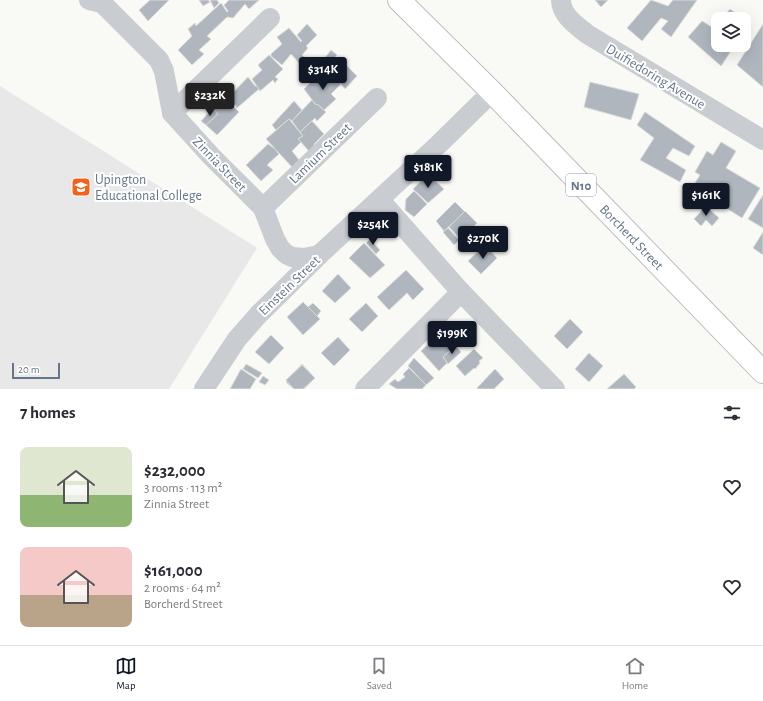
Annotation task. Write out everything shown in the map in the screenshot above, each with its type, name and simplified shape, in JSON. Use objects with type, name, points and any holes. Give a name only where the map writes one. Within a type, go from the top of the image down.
[{"type":"highway","name":"Borcherd Street","points":[[399,0],[492,92],[763,372]]},
{"type":"street","name":"Duifiedoring Avenue","points":[[561,0],[564,12],[572,22],[587,34],[763,140]]},
{"type":"street","points":[[99,1],[159,60],[164,71],[172,113]]},
{"type":"street","points":[[172,113],[270,18]]},
{"type":"street","name":"Einstein Street","points":[[204,389],[237,339],[250,323],[319,255],[380,200],[492,92]]},
{"type":"street","name":"Lamium Street","points":[[263,208],[377,98]]},
{"type":"street","name":"Zinnia Street","points":[[172,113],[211,156],[263,208],[275,240],[286,254],[297,258],[319,255]]},
{"type":"street","points":[[380,200],[461,292],[555,389]]},
{"type":"street","points":[[364,389],[461,292]]},
{"type":"shaded area","name":"Upington Educational College","points":[[0,86],[257,248],[169,389],[0,389]]},
{"type":"building","points":[[150,0],[169,0],[148,21],[139,10]]},
{"type":"building","points":[[199,0],[208,0],[210,2],[203,6]]},
{"type":"building","points":[[210,0],[217,0],[219,3],[214,8]]},
{"type":"building","points":[[229,0],[259,0],[249,9],[245,4],[233,18],[227,17],[207,36],[211,39],[199,50],[204,54],[192,65],[178,50],[192,36],[188,29],[195,23],[196,26],[221,3],[227,12],[228,11],[224,5]]},
{"type":"building","points":[[595,0],[608,0],[601,7]]},
{"type":"building","points":[[651,0],[668,6],[673,0],[697,0],[671,37],[661,29],[668,21],[661,18],[642,41],[627,28]]},
{"type":"building","points":[[702,21],[711,27],[711,52],[730,52],[721,66],[688,37]]},
{"type":"building","points":[[307,24],[317,35],[306,46],[308,48],[302,55],[308,60],[302,66],[291,54],[282,65],[271,56],[271,54],[282,44],[277,37],[289,28],[301,42],[302,41],[297,35]]},
{"type":"building","points":[[763,24],[763,87],[737,65],[745,52],[751,52],[751,43]]},
{"type":"building","points":[[331,50],[337,55],[326,67],[321,63]]},
{"type":"building","points":[[269,55],[283,69],[275,77],[278,79],[275,83],[273,80],[260,91],[252,79],[262,70],[258,65]]},
{"type":"building","points":[[346,65],[357,76],[345,89],[335,76]]},
{"type":"building","points":[[332,73],[341,84],[331,94],[336,99],[324,110],[317,104],[316,105],[304,89],[315,78],[321,84]]},
{"type":"building","points":[[248,77],[259,89],[237,108],[236,105],[230,104],[226,100]]},
{"type":"building","points":[[590,82],[639,94],[631,120],[584,107]]},
{"type":"building","points":[[220,99],[225,105],[228,103],[232,105],[239,112],[217,135],[206,125],[218,114],[211,107]]},
{"type":"building","points":[[312,100],[326,112],[317,121],[315,118],[300,132],[292,121]]},
{"type":"building","points":[[294,101],[302,110],[292,121],[289,119],[276,130],[272,125]]},
{"type":"building","points":[[213,108],[218,114],[206,125],[201,121]]},
{"type":"building","points":[[645,112],[695,146],[689,156],[673,148],[666,158],[686,170],[680,182],[640,160],[654,138],[637,125]]},
{"type":"building","points":[[289,119],[303,136],[298,139],[301,142],[292,151],[299,160],[292,167],[266,139]]},
{"type":"building","points":[[312,121],[324,134],[314,144],[314,148],[309,151],[298,139],[303,136],[300,132]]},
{"type":"building","points":[[721,142],[736,151],[726,168],[760,188],[742,218],[723,206],[724,204],[693,186],[700,175],[695,172],[707,151],[713,155]]},
{"type":"building","points":[[268,144],[279,154],[267,165],[273,170],[261,181],[246,165]]},
{"type":"building","points":[[428,174],[444,189],[428,203],[413,189]]},
{"type":"building","points":[[414,191],[427,204],[414,217],[405,210],[406,199]]},
{"type":"building","points":[[763,195],[763,228],[748,219]]},
{"type":"building","points":[[455,202],[465,212],[444,231],[436,221]]},
{"type":"building","points":[[706,206],[719,218],[712,226],[706,220],[701,226],[694,219]]},
{"type":"building","points":[[465,211],[477,223],[461,240],[449,227]]},
{"type":"building","points":[[448,228],[459,240],[454,245],[443,232]]},
{"type":"building","points":[[763,232],[763,255],[753,248]]},
{"type":"building","points":[[370,239],[380,250],[376,254],[366,243]]},
{"type":"building","points":[[364,243],[385,265],[370,278],[349,258]]},
{"type":"building","points":[[485,245],[497,258],[481,274],[468,261]]},
{"type":"building","points":[[406,270],[424,289],[413,300],[407,293],[389,310],[377,297]]},
{"type":"building","points":[[338,274],[351,288],[335,303],[322,291]]},
{"type":"building","points":[[303,302],[320,319],[303,335],[287,317]]},
{"type":"building","points":[[313,303],[321,311],[317,316],[308,307]]},
{"type":"building","points":[[366,303],[378,316],[362,332],[349,319]]},
{"type":"building","points":[[570,319],[583,332],[567,349],[554,336]]},
{"type":"building","points":[[451,333],[459,343],[443,357],[447,363],[439,371],[421,351],[436,337],[440,342]]},
{"type":"building","points":[[271,335],[284,348],[269,364],[255,352]]},
{"type":"building","points":[[338,337],[350,350],[334,366],[321,353]]},
{"type":"building","points":[[456,346],[461,352],[448,364],[443,357]]},
{"type":"building","points":[[474,349],[483,358],[479,361],[480,363],[475,369],[474,368],[465,376],[456,366]]},
{"type":"building","points":[[589,353],[603,366],[589,382],[575,369]]},
{"type":"building","points":[[414,358],[434,378],[426,385],[408,366]]},
{"type":"building","points":[[246,364],[262,373],[258,378],[243,369]]},
{"type":"building","points":[[302,364],[315,378],[304,389],[294,389],[286,382]]},
{"type":"building","points":[[302,365],[315,378],[303,389],[294,389],[286,380]]},
{"type":"building","points":[[409,368],[426,385],[422,389],[397,389],[389,384],[395,379],[398,382],[405,377],[403,374]]},
{"type":"building","points":[[241,369],[256,379],[250,389],[230,389]]},
{"type":"building","points":[[495,369],[504,379],[494,389],[478,389],[477,388]]},
{"type":"building","points":[[624,374],[636,387],[634,389],[607,389]]},
{"type":"building","points":[[263,376],[269,380],[265,385],[259,382]]},
{"type":"place","name":"Upington Educational College","points":[[81,187]]}]
